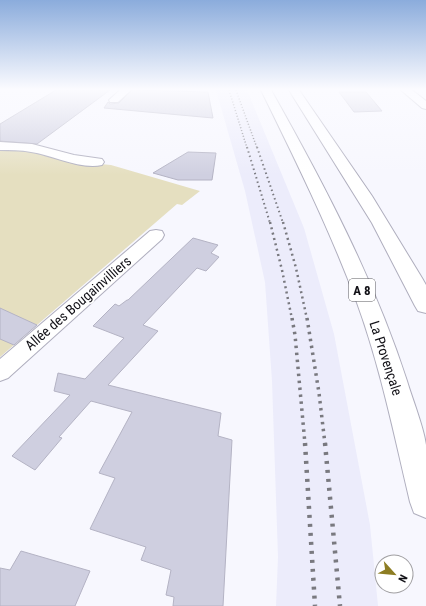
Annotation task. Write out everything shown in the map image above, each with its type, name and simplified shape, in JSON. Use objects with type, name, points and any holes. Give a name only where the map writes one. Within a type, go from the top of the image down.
[{"type":"highway","name":"La Provençale","points":[[281,118],[315,183],[341,239],[367,302],[399,396],[426,502]]},
{"type":"highway","points":[[313,118],[348,172],[392,244],[426,306]]},
{"type":"street","points":[[0,146],[32,148],[74,159],[97,162]]},
{"type":"street","name":"Allée des Bougainvilliers","points":[[0,372],[156,235]]},
{"type":"shaded area","points":[[224,118],[259,118],[304,228],[334,334],[370,525],[374,566],[374,594],[377,594],[378,606],[276,606],[278,557],[272,381],[265,282],[245,191]]},
{"type":"shaded area","points":[[0,148],[30,150],[78,162],[111,165],[200,191],[182,205],[177,204],[0,357]]},
{"type":"building","points":[[9,118],[72,118],[37,144],[0,141],[0,124]]},
{"type":"building","points":[[188,152],[216,153],[212,180],[178,180],[153,173]]},
{"type":"building","points":[[193,238],[218,245],[211,253],[219,257],[206,271],[197,268],[143,325],[158,331],[108,385],[221,413],[218,436],[232,440],[223,606],[173,606],[174,597],[166,595],[171,570],[141,560],[146,547],[90,529],[115,478],[99,473],[132,412],[91,401],[59,437],[62,438],[35,470],[12,456],[70,395],[54,391],[58,373],[85,379],[124,338],[93,326],[115,304],[119,306],[128,300]]},
{"type":"building","points":[[0,308],[37,325],[14,345],[0,339]]},
{"type":"building","points":[[21,551],[90,571],[75,606],[0,606],[0,568],[10,570]]},
{"type":"railway","points":[[238,118],[247,148]]},
{"type":"railway","points":[[246,118],[257,148]]},
{"type":"railway","points":[[247,147],[270,223]]},
{"type":"railway","points":[[257,147],[283,223]]},
{"type":"railway","points":[[270,222],[292,319]]},
{"type":"railway","points":[[283,222],[296,268],[307,319]]},
{"type":"railway","points":[[292,318],[295,335],[305,444]]},
{"type":"railway","points":[[307,318],[319,393],[325,444]]},
{"type":"railway","points":[[305,443],[315,606]]},
{"type":"railway","points":[[325,443],[340,606]]}]
